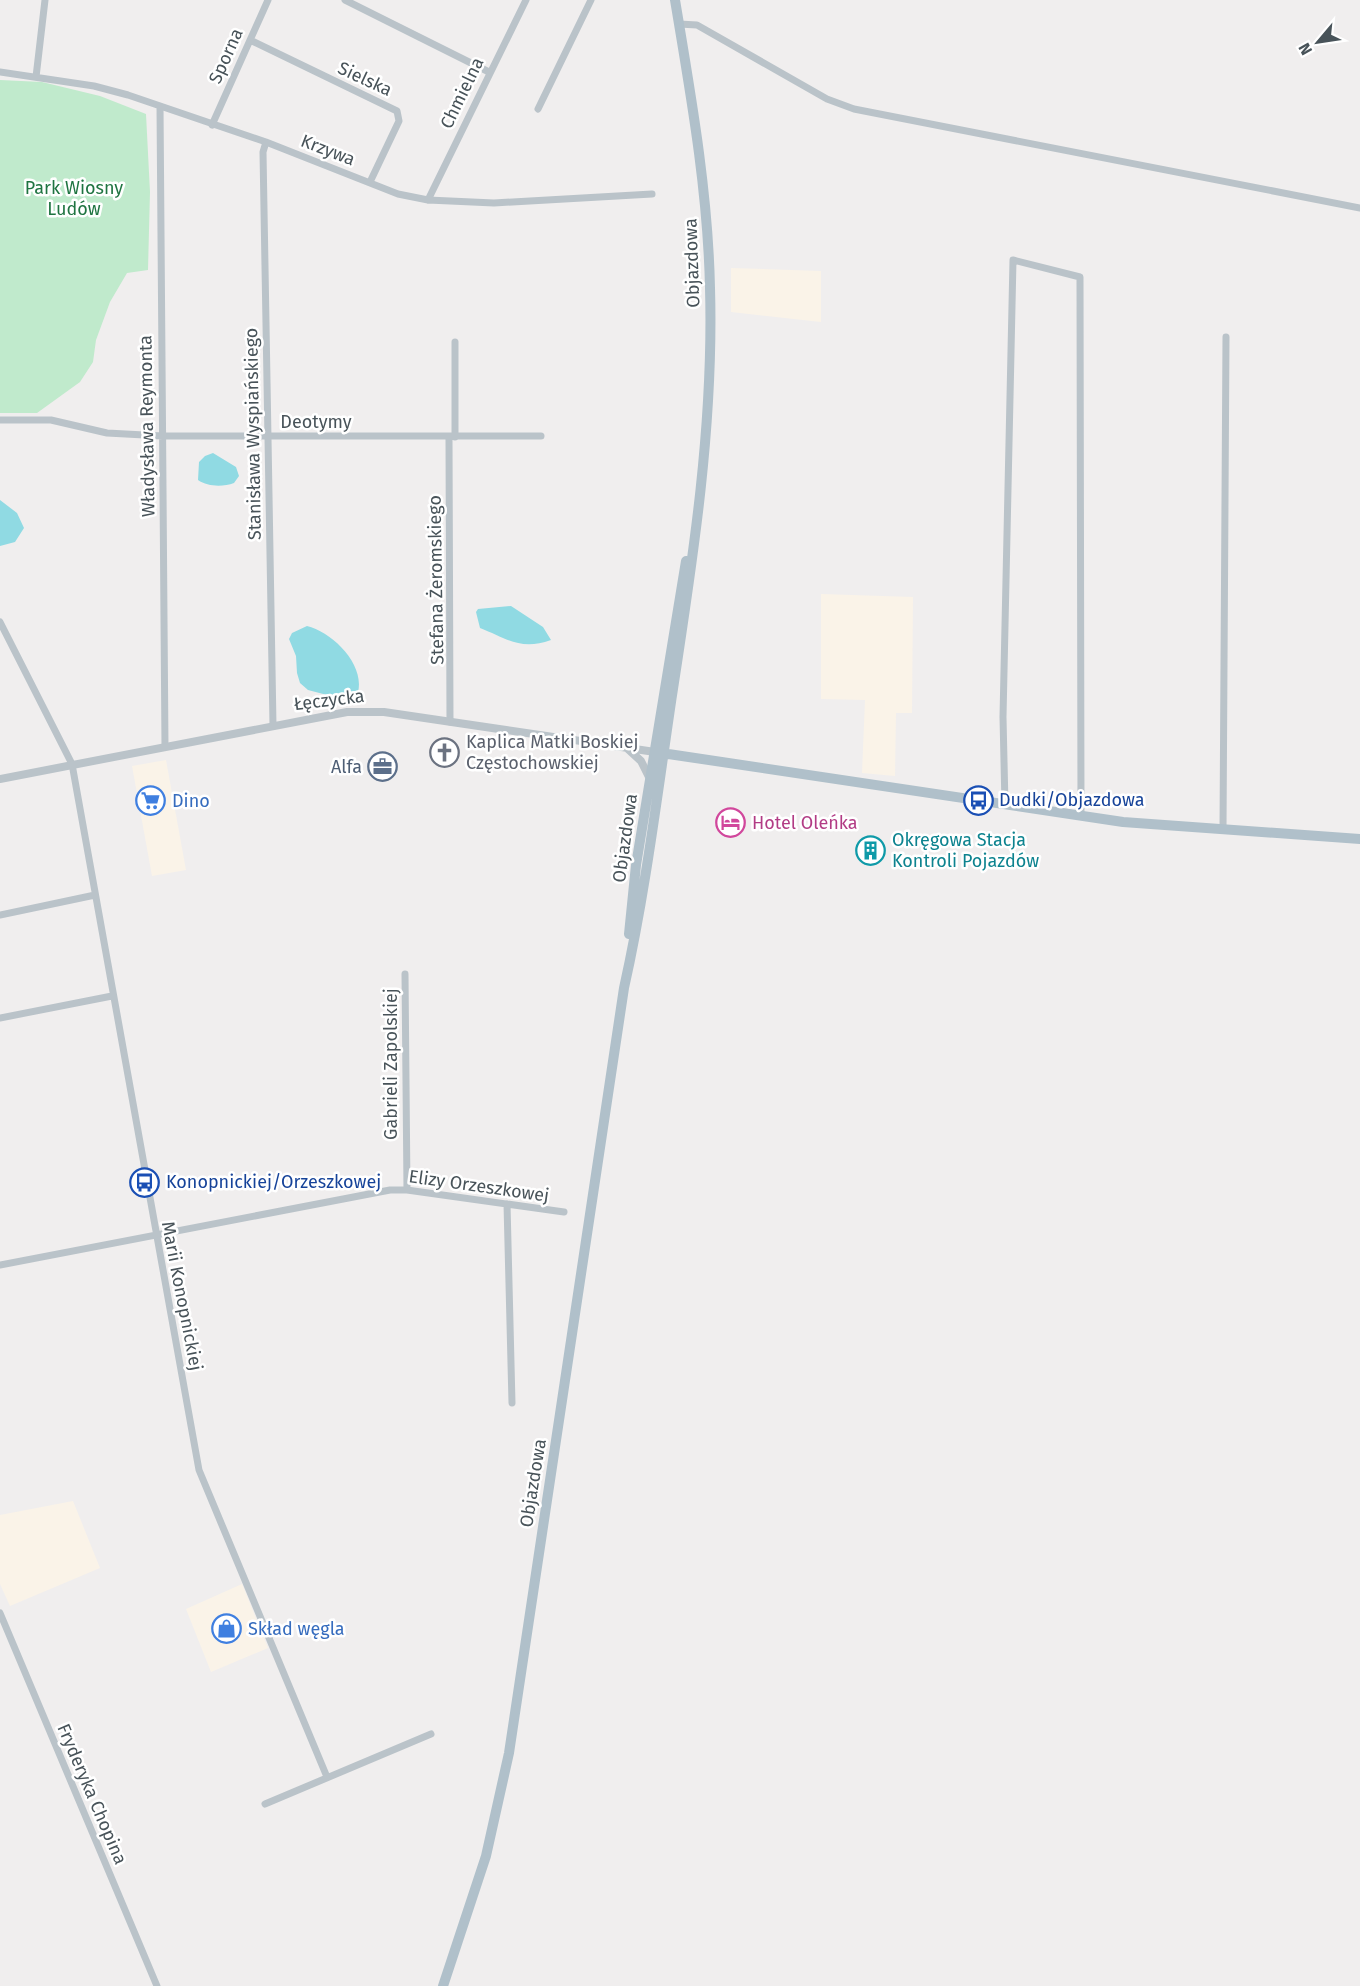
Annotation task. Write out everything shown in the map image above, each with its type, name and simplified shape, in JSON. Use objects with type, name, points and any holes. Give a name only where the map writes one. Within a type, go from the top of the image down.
[{"type":"main road","name":"Objazdowa","points":[[626,979],[637,932],[676,614],[694,526],[705,435],[710,289],[703,180],[675,0]]},
{"type":"main road","name":"Objazdowa","points":[[442,1986],[466,1923],[486,1856],[509,1753],[626,979],[636,865],[651,782],[659,752]]},
{"type":"main road","points":[[659,752],[1124,822],[1360,839]]},
{"type":"street","points":[[36,77],[45,0]]},
{"type":"street","name":"Sporna","points":[[212,125],[268,0]]},
{"type":"street","points":[[345,0],[489,72]]},
{"type":"street","name":"Chmielna","points":[[428,200],[526,0]]},
{"type":"street","points":[[538,109],[591,0]]},
{"type":"street","points":[[679,24],[697,25],[827,99],[854,109],[1360,208]]},
{"type":"street","name":"Sielska","points":[[250,40],[397,111],[399,121],[370,182]]},
{"type":"street","name":"Krzywa","points":[[0,72],[94,86],[266,142],[398,194],[428,200],[494,203],[652,194]]},
{"type":"street","name":"Władysława Reymonta","points":[[160,106],[165,746]]},
{"type":"street","name":"Stanisława Wyspiańskiego","points":[[266,142],[263,153],[273,725]]},
{"type":"street","points":[[1005,804],[1003,717],[1013,260],[1080,276],[1081,816]]},
{"type":"street","points":[[1223,830],[1226,337]]},
{"type":"street","points":[[452,437],[455,342]]},
{"type":"street","name":"Deotymy","points":[[0,420],[51,420],[107,433],[163,436],[541,436]]},
{"type":"street","name":"Stefana Żeromskiego","points":[[450,722],[452,437]]},
{"type":"street","name":"Marii Konopnickiej","points":[[0,622],[72,764],[199,1470],[327,1777]]},
{"type":"street","name":"Łęczycka","points":[[0,779],[347,712],[384,712],[659,752]]},
{"type":"street","points":[[626,747],[641,761],[651,782]]},
{"type":"street","points":[[0,915],[95,895]]},
{"type":"street","name":"Gabrieli Zapolskiej","points":[[405,974],[407,1190]]},
{"type":"street","points":[[0,1018],[112,996]]},
{"type":"street","name":"Elizy Orzeszkowej","points":[[0,1265],[390,1190],[407,1190],[564,1212]]},
{"type":"street","points":[[507,1204],[512,1403]]},
{"type":"street","name":"Fryderyka Chopina","points":[[0,1612],[157,1986]]},
{"type":"street","points":[[265,1804],[431,1734]]},
{"type":"shaded area","points":[[731,268],[821,271],[821,322],[731,312]]},
{"type":"shaded area","points":[[821,594],[913,597],[912,713],[896,713],[895,776],[862,773],[865,700],[821,699]]},
{"type":"shaded area","points":[[166,760],[186,870],[152,876],[132,766]]},
{"type":"shaded area","points":[[73,1501],[100,1568],[10,1606],[0,1584],[0,1515]]},
{"type":"shaded area","name":"Skład węgla","points":[[242,1584],[268,1648],[211,1672],[186,1609]]},
{"type":"green space","name":"Park Wiosny Ludów","points":[[0,80],[42,82],[100,96],[146,114],[150,192],[148,270],[127,273],[110,302],[96,340],[93,362],[80,382],[37,413],[0,413]]},
{"type":"water","points":[[213,453],[236,467],[239,476],[234,483],[216,486],[198,480],[199,462],[205,456]]},
{"type":"water","points":[[0,500],[17,513],[24,528],[15,542],[0,546]]},
{"type":"water","points":[[511,606],[543,627],[551,640],[522,644],[480,628],[476,612],[478,609]]},
{"type":"water","points":[[307,626],[317,629],[336,642],[352,660],[359,681],[358,692],[327,695],[308,690],[300,683],[296,656],[289,639],[292,633]]},
{"type":"place","name":"Kaplica Matki Boskiej Częstochowskiej","points":[[445,752]]},
{"type":"place","name":"Alfa","points":[[383,767]]},
{"type":"place","name":"Dudki/Objazdowa","points":[[978,800]]},
{"type":"place","name":"Dino","points":[[151,801]]},
{"type":"place","name":"Hotel Oleńka","points":[[731,823]]},
{"type":"place","name":"Okręgowa Stacja Kontroli Pojazdów","points":[[871,850]]},
{"type":"place","name":"Konopnickiej/Orzeszkowej","points":[[145,1182]]},
{"type":"place","name":"Skład węgla","points":[[227,1629]]}]
